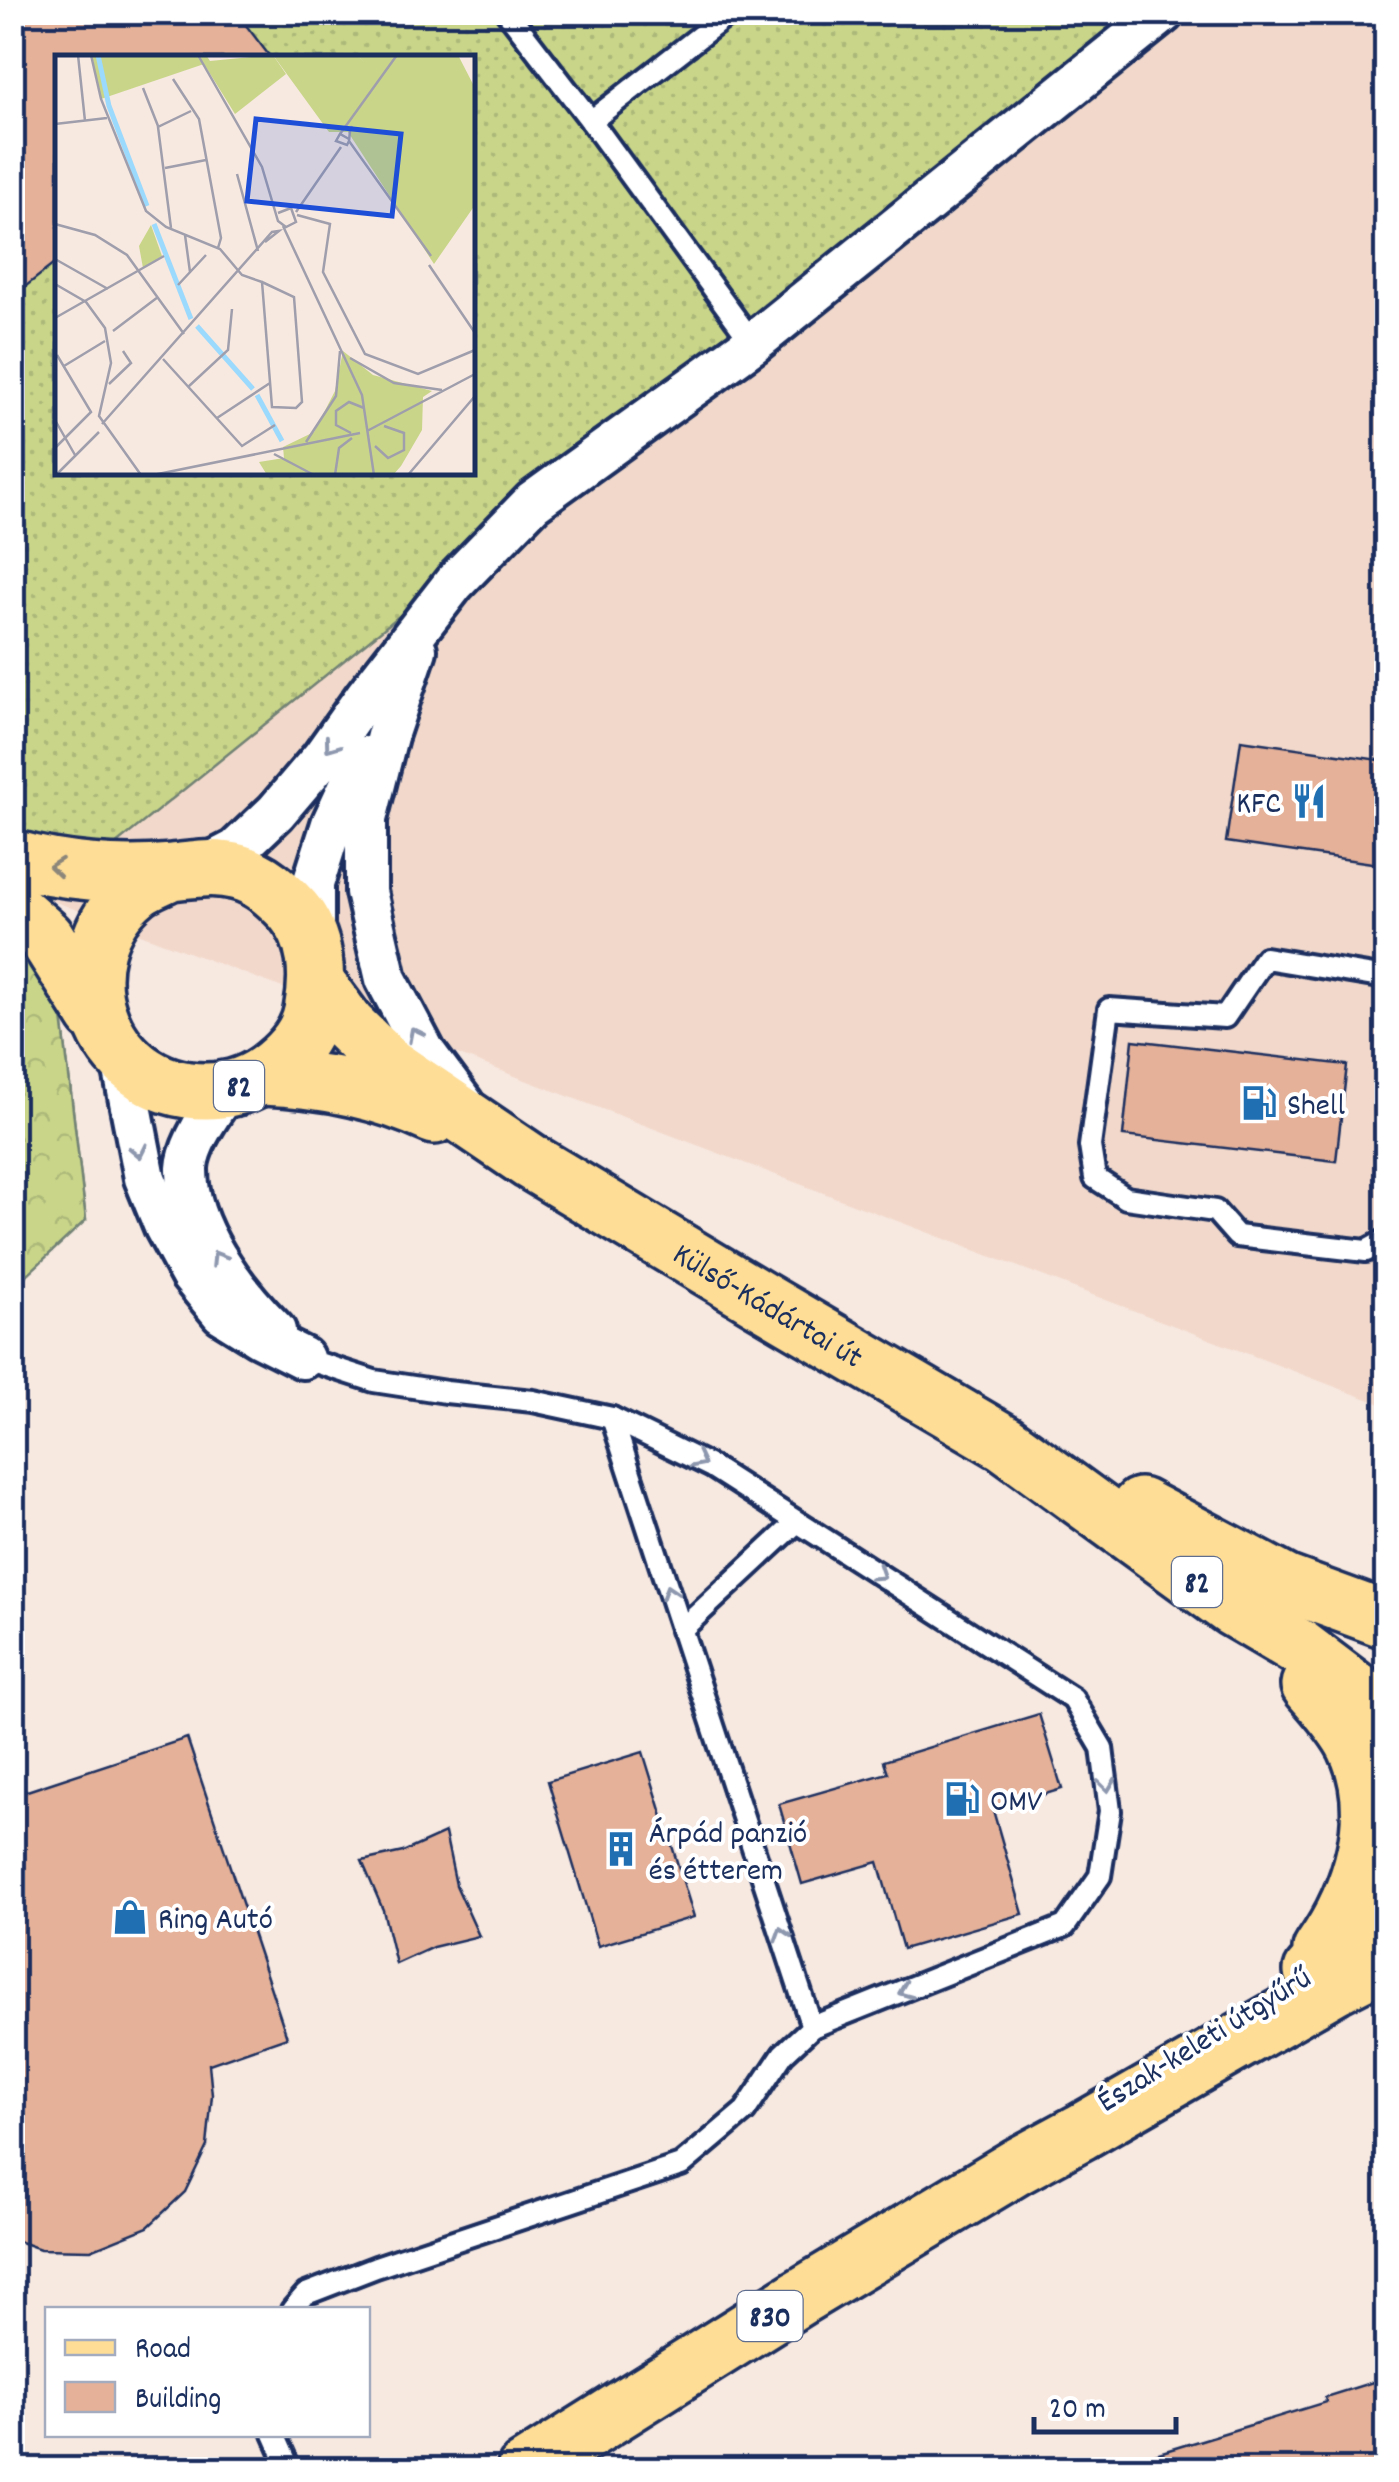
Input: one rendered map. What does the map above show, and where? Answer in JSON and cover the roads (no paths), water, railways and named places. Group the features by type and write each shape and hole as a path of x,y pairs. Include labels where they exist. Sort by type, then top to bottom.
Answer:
{"main road":[{"name":"Külső-Kádártai út","path":"12,858 97,872 241,872 273,889 298,916 315,966 348,1026 388,1065 514,1150 1004,1443"},
{"path":"110,1039 92,985 97,947 112,914 138,888 188,869"},
{"name":"Külső-Kádártai út","path":"12,907 46,938 110,1039 151,1079 187,1091 296,1078 335,1085 413,1106 514,1150"},
{"name":"82","path":"244,1084 291,1052 311,1020 315,966"},
{"name":"82","path":"1004,1443 1051,1459 1285,1583 1386,1620"},
{"name":"82","path":"1004,1443 1232,1608 1314,1658 1357,1691 1386,1723"},
{"path":"1232,1608 1332,1712 1354,1744 1364,1770 1368,1841 1357,1884 1341,1921 1298,1980"},
{"name":"Észak-keleti útgyűrű","path":"1018,2166 1071,2119 1354,1943 1386,1910"},
{"name":"Észak-keleti útgyűrű","path":"525,2470 1018,2166 1386,1960"},
{"name":"830","path":"1018,2166 1089,2148 1176,2111 1386,1998"}],"street":[{"path":"188,869 236,850 276,812 322,758 454,584 533,502 753,343 1164,12"},
{"path":"315,966 313,884 332,824 416,650 454,584"},
{"path":"416,650 386,736 366,819 366,892 386,979 425,1053 464,1104 514,1150"},
{"path":"110,1039 145,1178 165,1228 192,1276 222,1312 258,1336 303,1358"},
{"path":"244,1084 205,1120 187,1165 192,1210 216,1257 256,1312 303,1358"},
{"path":"1285,1583 1320,1574 1364,1588 1386,1590"}],"lane":[{"path":"506,12 753,343"},
{"path":"591,121 731,12"},
{"path":"1386,978 1266,958 1225,1017 1109,1008 1090,1146 1095,1178 1126,1198 1215,1211 1237,1236 1366,1251 1386,1240"},
{"path":"295,2307 306,2294 376,2267 681,2165 746,2112 782,2054 812,2027 1065,1926 1100,1876 1110,1811 1102,1748 1073,1699 712,1468 612,1418 533,1400 374,1381 303,1358"},
{"path":"612,1418 812,2027"},
{"path":"681,1630 797,1522"},
{"path":"275,2437 290,2470"}],"place":[{"name":"KFC","path":"1309,801"},
{"name":"Shell","path":"1259,1103"},
{"name":"OMV","path":"962,1799"},
{"name":"Árpád panzió és étterem","path":"621,1849"},
{"name":"Ring Autó","path":"130,1917"}]}
